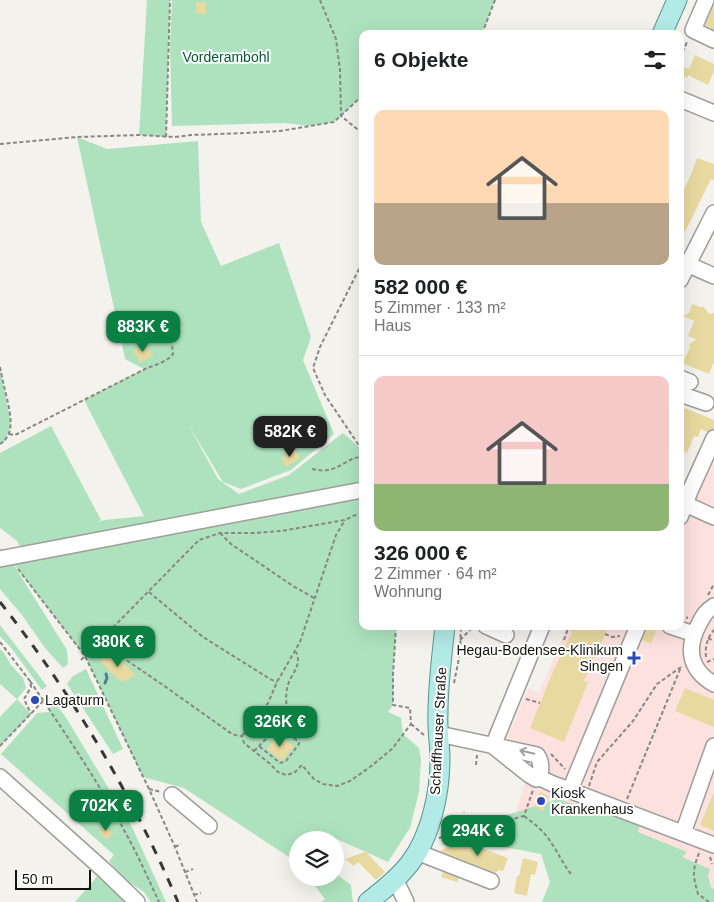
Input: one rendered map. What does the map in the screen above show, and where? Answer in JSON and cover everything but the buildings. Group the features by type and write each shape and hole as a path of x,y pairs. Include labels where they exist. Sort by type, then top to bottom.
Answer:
{"main road":[{"path":"664,30 677,0"},
{"name":"Schaffhauser Straße","path":"368,902 395,879 411,862 426,835 439,781 440,759 433,736 438,714 445,630"}],"street":[{"path":"706,0 693,30 714,40"},
{"path":"684,101 714,113"},
{"path":"714,213 684,263 714,276"},
{"path":"684,395 706,403"},
{"path":"684,506 714,438"},
{"path":"4,558 359,491"},
{"path":"684,510 714,517"},
{"path":"714,606 707,610 694,634 686,662 714,684"},
{"path":"495,630 506,635"},
{"path":"493,746 540,630"},
{"path":"572,784 636,630"},
{"path":"682,630 694,634"},
{"path":"433,736 537,755 540,759 541,769 538,778"},
{"path":"493,746 528,774 538,778 572,784 586,796 709,843"},
{"path":"683,834 714,746"},
{"path":"0,777 137,902"},
{"path":"172,795 209,826"},
{"path":"417,852 491,881"},
{"path":"395,879 406,902"}],"path":[{"path":"166,137 170,0"},
{"path":"320,0 336,39 340,70 341,116 359,131"},
{"path":"484,30 496,0"},
{"path":"684,49 693,30"},
{"path":"0,144 77,137 139,135 175,137 280,131 334,122 359,99"},
{"path":"359,268 320,347 313,368 325,396 359,446"},
{"path":"9,434 14,435 145,369 161,363 173,354 172,344"},
{"path":"0,367 11,417 9,434 5,441 0,444"},
{"path":"312,469 328,470 353,458 359,457"},
{"path":"81,660 199,540 220,533 281,531 345,520 359,514"},
{"path":"85,656 100,651 113,651 232,734 242,736 268,703 296,652 336,535 345,520"},
{"path":"220,533 231,544 293,586 315,598"},
{"path":"4,558 85,656 149,789 197,902"},
{"path":"149,592 203,637 270,679 278,682"},
{"path":"242,736 244,743 278,772 286,775 294,773 302,765 314,779 322,784 337,786 350,781 392,748 411,724 410,708 394,705 393,675 396,630"},
{"path":"452,690 460,653 461,630"},
{"path":"460,640 470,630"},
{"path":"564,640 568,630"},
{"path":"714,630 708,638 706,654 707,662 714,659"},
{"path":"0,642 44,701 79,755 124,830 159,902"},
{"path":"284,734 288,716 285,701 287,686 296,668 298,660 296,652"},
{"path":"586,796 598,762 633,721 657,684 686,662"},
{"path":"623,810 686,662"},
{"path":"30,681 30,687 24,699 31,714"},
{"path":"514,695 540,703"},
{"path":"0,746 44,701"},
{"path":"411,724 433,736"},
{"path":"254,751 259,746 277,728 298,741 299,744 283,763 280,763 259,746"},
{"path":"547,750 572,784"},
{"path":"524,816 538,778"},
{"path":"149,789 156,787"},
{"path":"463,832 464,812"},
{"path":"434,840 524,816"},
{"path":"524,816 539,827 552,843 562,864 571,874"},
{"path":"473,829 481,848 488,825"},
{"path":"709,843 694,865 693,874 698,894 709,902"},
{"path":"175,847 181,844"},
{"path":"185,872 193,869"},
{"path":"194,895 201,893"}],"shaded area":[{"name":"Hegau-Bodensee-Klinikum Singen","path":"714,434 714,888 516,810 528,774 507,738 528,689 539,693 565,630 684,630 684,491 690,493"}],"green space":[{"path":"147,0 170,0 166,137 139,135"},
{"name":"Vorderambohl","path":"172,0 495,0 484,30 359,30 359,99 334,122 309,126 285,123 172,126 170,45"},
{"path":"77,137 107,149 198,141 201,222 221,266 279,243 311,337 303,360 334,434 291,470 241,489 223,482 188,424 218,479 239,494 289,475 343,433 359,447 359,630 396,630 393,705 388,712 401,718 403,734 419,748 421,760 419,792 410,828 388,862 344,842 344,831 289,831 289,857 184,788 143,777 85,656 12,562 67,650 68,664 63,668 45,648 22,615 0,589 0,548 8,558 25,554 16,540 0,528 0,453 51,426 101,520 97,522 144,516 84,400 144,369 125,359"},
{"path":"0,368 11,424 5,441 0,444"},
{"path":"0,625 47,686 42,690 0,636"},
{"path":"0,649 23,678 26,688 17,699 0,684"},
{"path":"86,669 123,749 113,754 67,684 73,676"},
{"path":"17,699 31,714 0,746 0,717"},
{"path":"51,703 56,705 65,716 132,827 166,902 151,902 144,892 124,879 109,861 114,855 1,754 37,713 50,712"},
{"path":"558,799 640,825 638,832 687,852 682,857 710,869 708,876 711,887 714,889 714,902 542,902 550,882 541,854 452,837 447,830 510,814"},
{"path":"100,873 130,902 75,902"},
{"path":"344,880 351,885 353,902 321,902 325,899 315,886 344,886"}],"waterway":[{"path":"105,683 106,674"}],"railway":[{"path":"0,602 52,672 99,746 141,822 178,902"}],"place":[{"name":"Hegau-Bodensee-Klinikum Singen","path":"634,658"},
{"name":"Lagaturm","path":"35,700"},
{"name":"Kiosk Krankenhaus","path":"541,801"}]}
